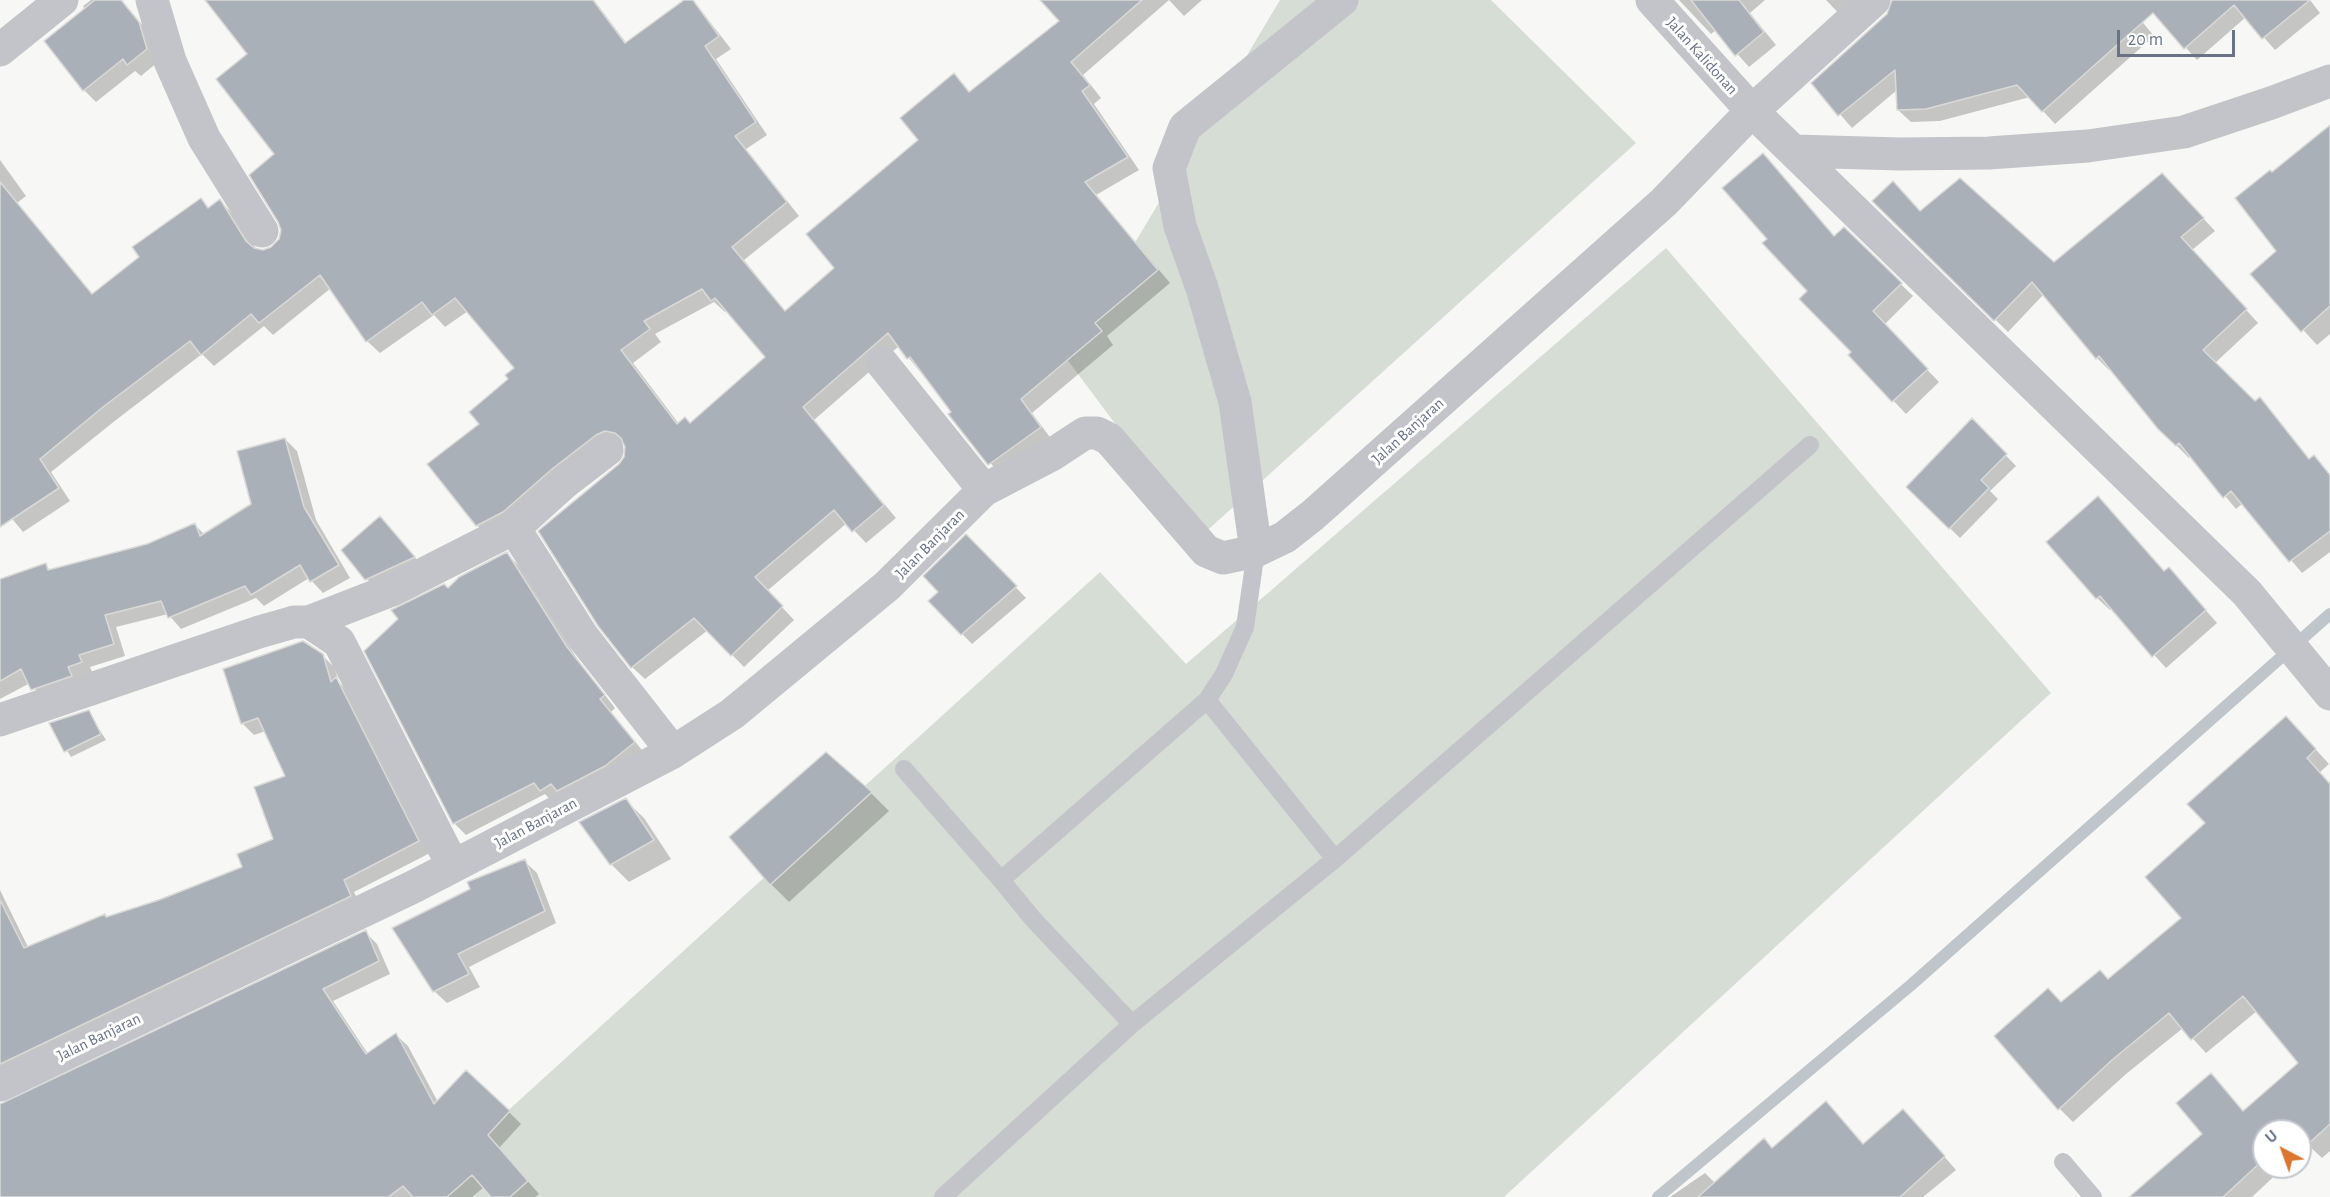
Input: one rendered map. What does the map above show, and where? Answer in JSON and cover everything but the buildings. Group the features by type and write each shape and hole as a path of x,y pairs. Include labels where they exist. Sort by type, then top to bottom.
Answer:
{"street":[{"path":"0,50 62,0"},
{"path":"152,0 170,61 204,138 262,231"},
{"path":"1256,551 1234,402 1202,288 1180,226 1169,168 1185,127 1342,0"},
{"name":"Jalan Kalidonan","path":"1652,0 1752,111 2247,594 2330,694"},
{"name":"Jalan Banjaran","path":"0,1085 453,866 673,752 732,714 887,586 984,490 1053,454 1085,434 1097,433 1109,439 1206,550 1223,558 1256,551 1285,537 1313,515 1664,202 1752,111 1874,0"},
{"path":"1795,151 1826,154 1989,153 2088,146 2184,132 2271,104 2330,81"},
{"path":"882,363 984,490"},
{"path":"0,720 259,632 294,622 309,622 394,589 514,528 564,483 607,450"},
{"path":"514,528 583,637 673,752"},
{"path":"309,622 339,642 453,866"}],"lane":[{"path":"943,1197 1132,1024 1335,859 1810,446"},
{"path":"1001,880 1207,700 1224,674 1245,627 1256,551"},
{"path":"1207,700 1335,859"},
{"path":"904,769 1033,919 1132,1024"},
{"path":"2063,1162 2093,1197"}],"shaded area":[{"path":"1280,0 1491,0 1636,143 1200,537 1066,358"},
{"path":"1666,248 2051,693 1504,1197 413,1197 1100,572 1186,664"}],"waterway":[{"path":"1658,1197 1911,985 2330,614"}]}
